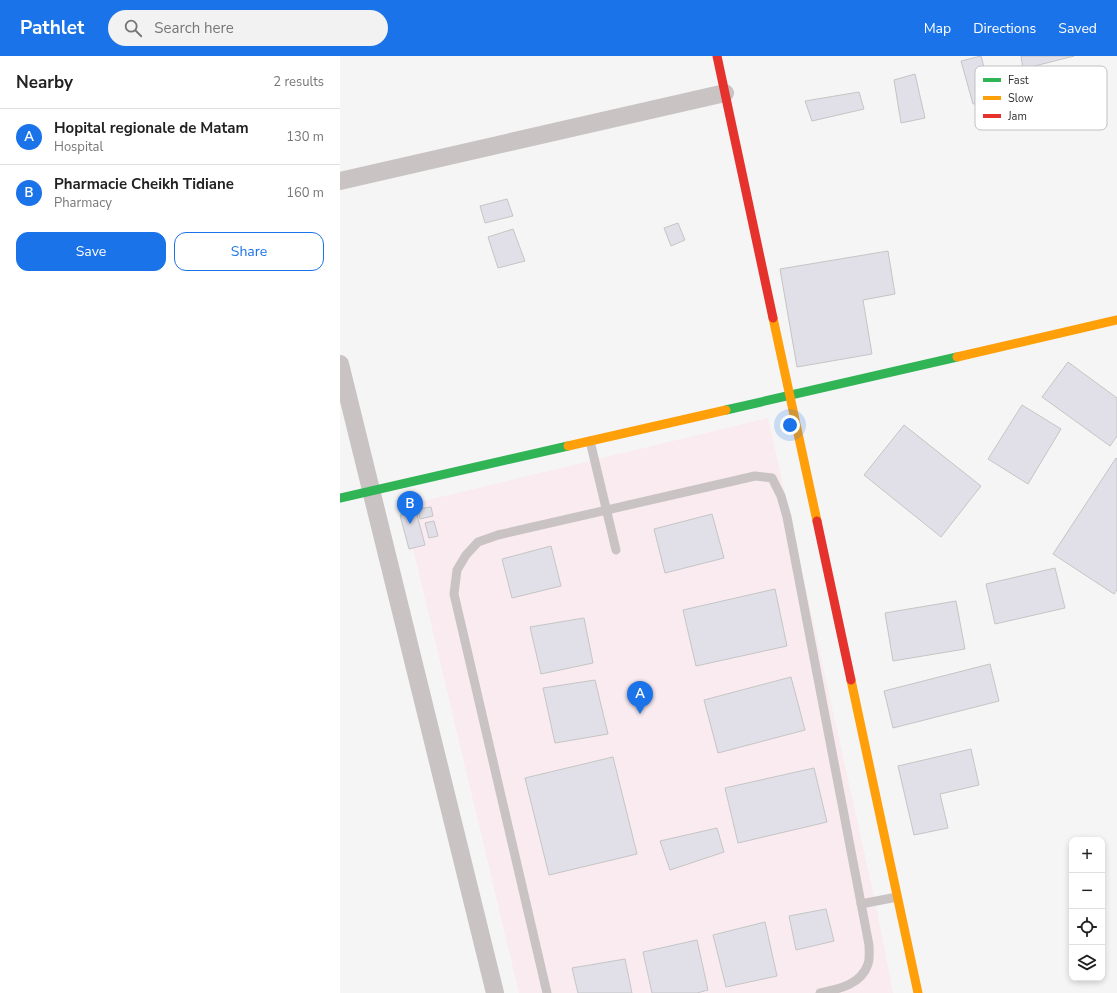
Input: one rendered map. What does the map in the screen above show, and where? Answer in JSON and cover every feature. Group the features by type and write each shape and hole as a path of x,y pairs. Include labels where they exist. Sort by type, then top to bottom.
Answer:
{"street":[{"path":"717,56 918,993"},
{"path":"340,181 725,93"},
{"path":"340,498 1117,320"},
{"path":"340,364 495,993"}],"lane":[{"path":"590,441 616,550"},
{"path":"547,993 454,594 457,570 466,555 478,542 498,535 755,476 772,478 781,496 787,517 869,945 868,964 859,978 845,987 820,993"},
{"path":"861,904 898,897"}],"shaded area":[{"path":"768,418 875,901 893,993 519,993 403,506"}],"building":[{"path":"981,56 984,66 975,66 975,104 973,104 961,61"},
{"path":"1021,56 1074,56 1035,66 1023,66"},
{"path":"915,74 925,118 901,123 894,80"},
{"path":"859,92 864,109 812,121 805,101"},
{"path":"507,199 513,216 485,223 480,206"},
{"path":"678,223 685,240 671,246 664,228"},
{"path":"513,229 525,261 498,268 488,237"},
{"path":"888,251 895,294 863,300 872,354 797,367 780,269"},
{"path":"1068,362 1117,398 1117,436 1110,446 1042,397"},
{"path":"1022,405 1061,429 1028,484 988,459"},
{"path":"904,425 981,486 941,537 864,475"},
{"path":"1116,458 1117,590 1114,594 1053,554"},
{"path":"431,507 433,516 420,519 418,509"},
{"path":"416,511 425,545 409,549 400,515"},
{"path":"712,514 724,558 665,573 654,529"},
{"path":"434,521 438,536 429,538 425,523"},
{"path":"551,546 561,586 512,598 502,559"},
{"path":"1055,568 1065,608 995,624 986,584"},
{"path":"775,589 787,646 696,666 683,610"},
{"path":"956,601 965,649 893,661 885,613"},
{"path":"584,618 593,663 541,674 530,627"},
{"path":"990,664 999,701 893,728 884,691"},
{"path":"791,677 805,730 718,753 704,700"},
{"path":"595,680 608,734 555,743 543,688"},
{"path":"971,749 979,785 940,794 948,828 914,835 898,766"},
{"path":"613,757 637,854 549,875 525,778"},
{"path":"814,768 827,822 738,843 725,788"},
{"path":"717,828 724,852 670,870 660,841"},
{"path":"826,909 834,941 796,950 789,916"},
{"path":"765,922 777,976 726,987 713,935"},
{"path":"697,940 708,990 697,993 652,993 643,952"},
{"path":"625,959 632,993 578,993 572,968"}],"traffic: fast":[{"path":"726,410 957,357"},
{"path":"340,498 568,446"}],"traffic: slow":[{"path":"773,318 817,521"},
{"path":"957,357 1117,320"},
{"path":"568,446 726,410"},
{"path":"851,680 918,993"}],"traffic: jam":[{"path":"717,56 773,318"},
{"path":"817,521 851,680"}],"place":[{"name":"Pharmacie Cheikh Tidiane","path":"410,524"},
{"name":"Hopital regionale de Matam","path":"640,714"}]}
